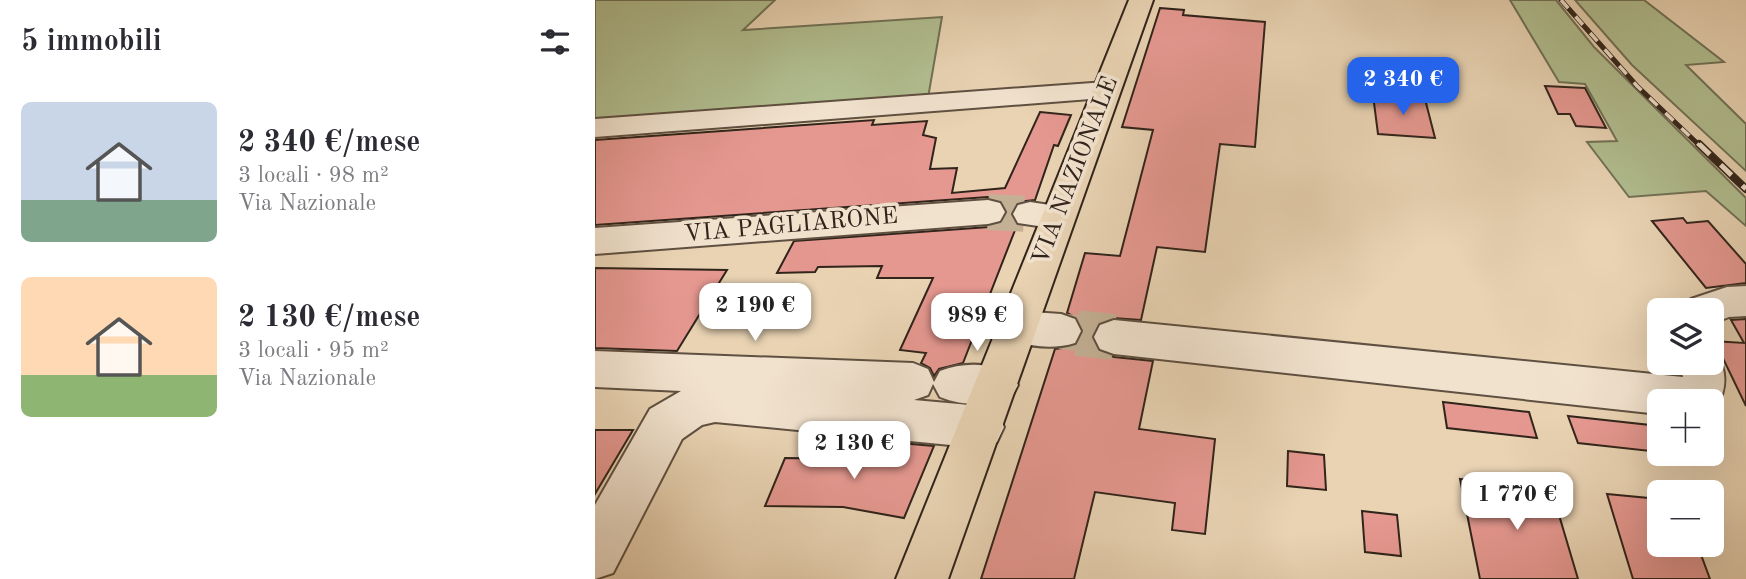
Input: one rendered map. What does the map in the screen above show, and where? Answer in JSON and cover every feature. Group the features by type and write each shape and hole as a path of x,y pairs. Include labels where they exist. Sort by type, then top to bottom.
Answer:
{"main road":[{"name":"VIA NAZIONALE","path":"922,579 961,394 1018,327 1044,216 1106,91 1141,0"}],"street":[{"path":"595,128 1106,91"},
{"name":"VIA PAGLIARONE","path":"595,241 988,212"},
{"path":"1724,303 1746,301"},
{"path":"1018,327 1061,331"},
{"path":"1114,337 1684,397 1702,393 1705,375"},
{"path":"595,369 961,394"},
{"path":"595,555 666,424 691,407 715,402 961,394"}],"green space":[{"path":"595,0 775,0 743,30 942,17 928,98 595,123"},
{"path":"1510,0 1556,0 1594,47 1746,198 1746,226 1706,191 1629,197 1587,142 1617,141 1585,84 1559,82"},
{"path":"1575,0 1644,0 1724,62 1686,65 1746,124 1746,171 1632,65"}],"building":[{"path":"1160,8 1184,10 1183,15 1265,22 1255,147 1220,144 1205,252 1157,247 1141,320 1113,318 1099,323 1092,336 1099,351 1114,357 1153,361 1139,429 1215,439 1205,534 1172,530 1175,503 1095,492 1074,579 981,579 1055,349 1076,346 1083,332 1077,318 1067,313 1085,253 1120,256 1153,130 1122,127"},
{"path":"1545,86 1585,88 1606,128 1576,126 1570,114 1558,114"},
{"path":"1373,95 1425,99 1435,138 1378,134"},
{"path":"1040,112 1071,115 1058,146 1054,145 1035,200 1017,202 1011,213 1017,225 963,363 939,369 934,376 930,368 921,363 926,353 900,350 933,278 877,278 882,266 818,267 815,272 777,273 794,241 989,227 1001,224 1007,213 1001,200 988,197 595,225 595,140 874,120 872,125 927,121 923,135 936,138 930,169 957,168 952,193 1005,188"},
{"path":"1683,218 1687,223 1708,221 1746,264 1746,283 1706,288 1652,221"},
{"path":"595,268 727,270 677,351 595,348"},
{"path":"1746,319 1746,406 1724,360 1724,342 1744,343 1731,320"},
{"path":"1443,402 1529,412 1537,438 1447,428"},
{"path":"1568,416 1647,425 1647,451 1578,443"},
{"path":"595,430 633,430 595,494"},
{"path":"889,442 934,446 904,518 843,507 765,506 785,458 881,459"},
{"path":"1288,451 1324,455 1326,490 1287,486"},
{"path":"1460,479 1551,488 1578,579 1480,579"},
{"path":"1607,494 1647,498 1647,557 1702,557 1710,579 1633,579"},
{"path":"1362,511 1397,515 1401,556 1365,552"}],"tunnel":[{"path":"988,212 1030,214"},
{"path":"1061,331 1092,335"},
{"path":"1077,333 1114,337"}],"railway":[{"path":"1561,0 1637,86 1700,146"},
{"path":"1699,144 1746,189"}]}
